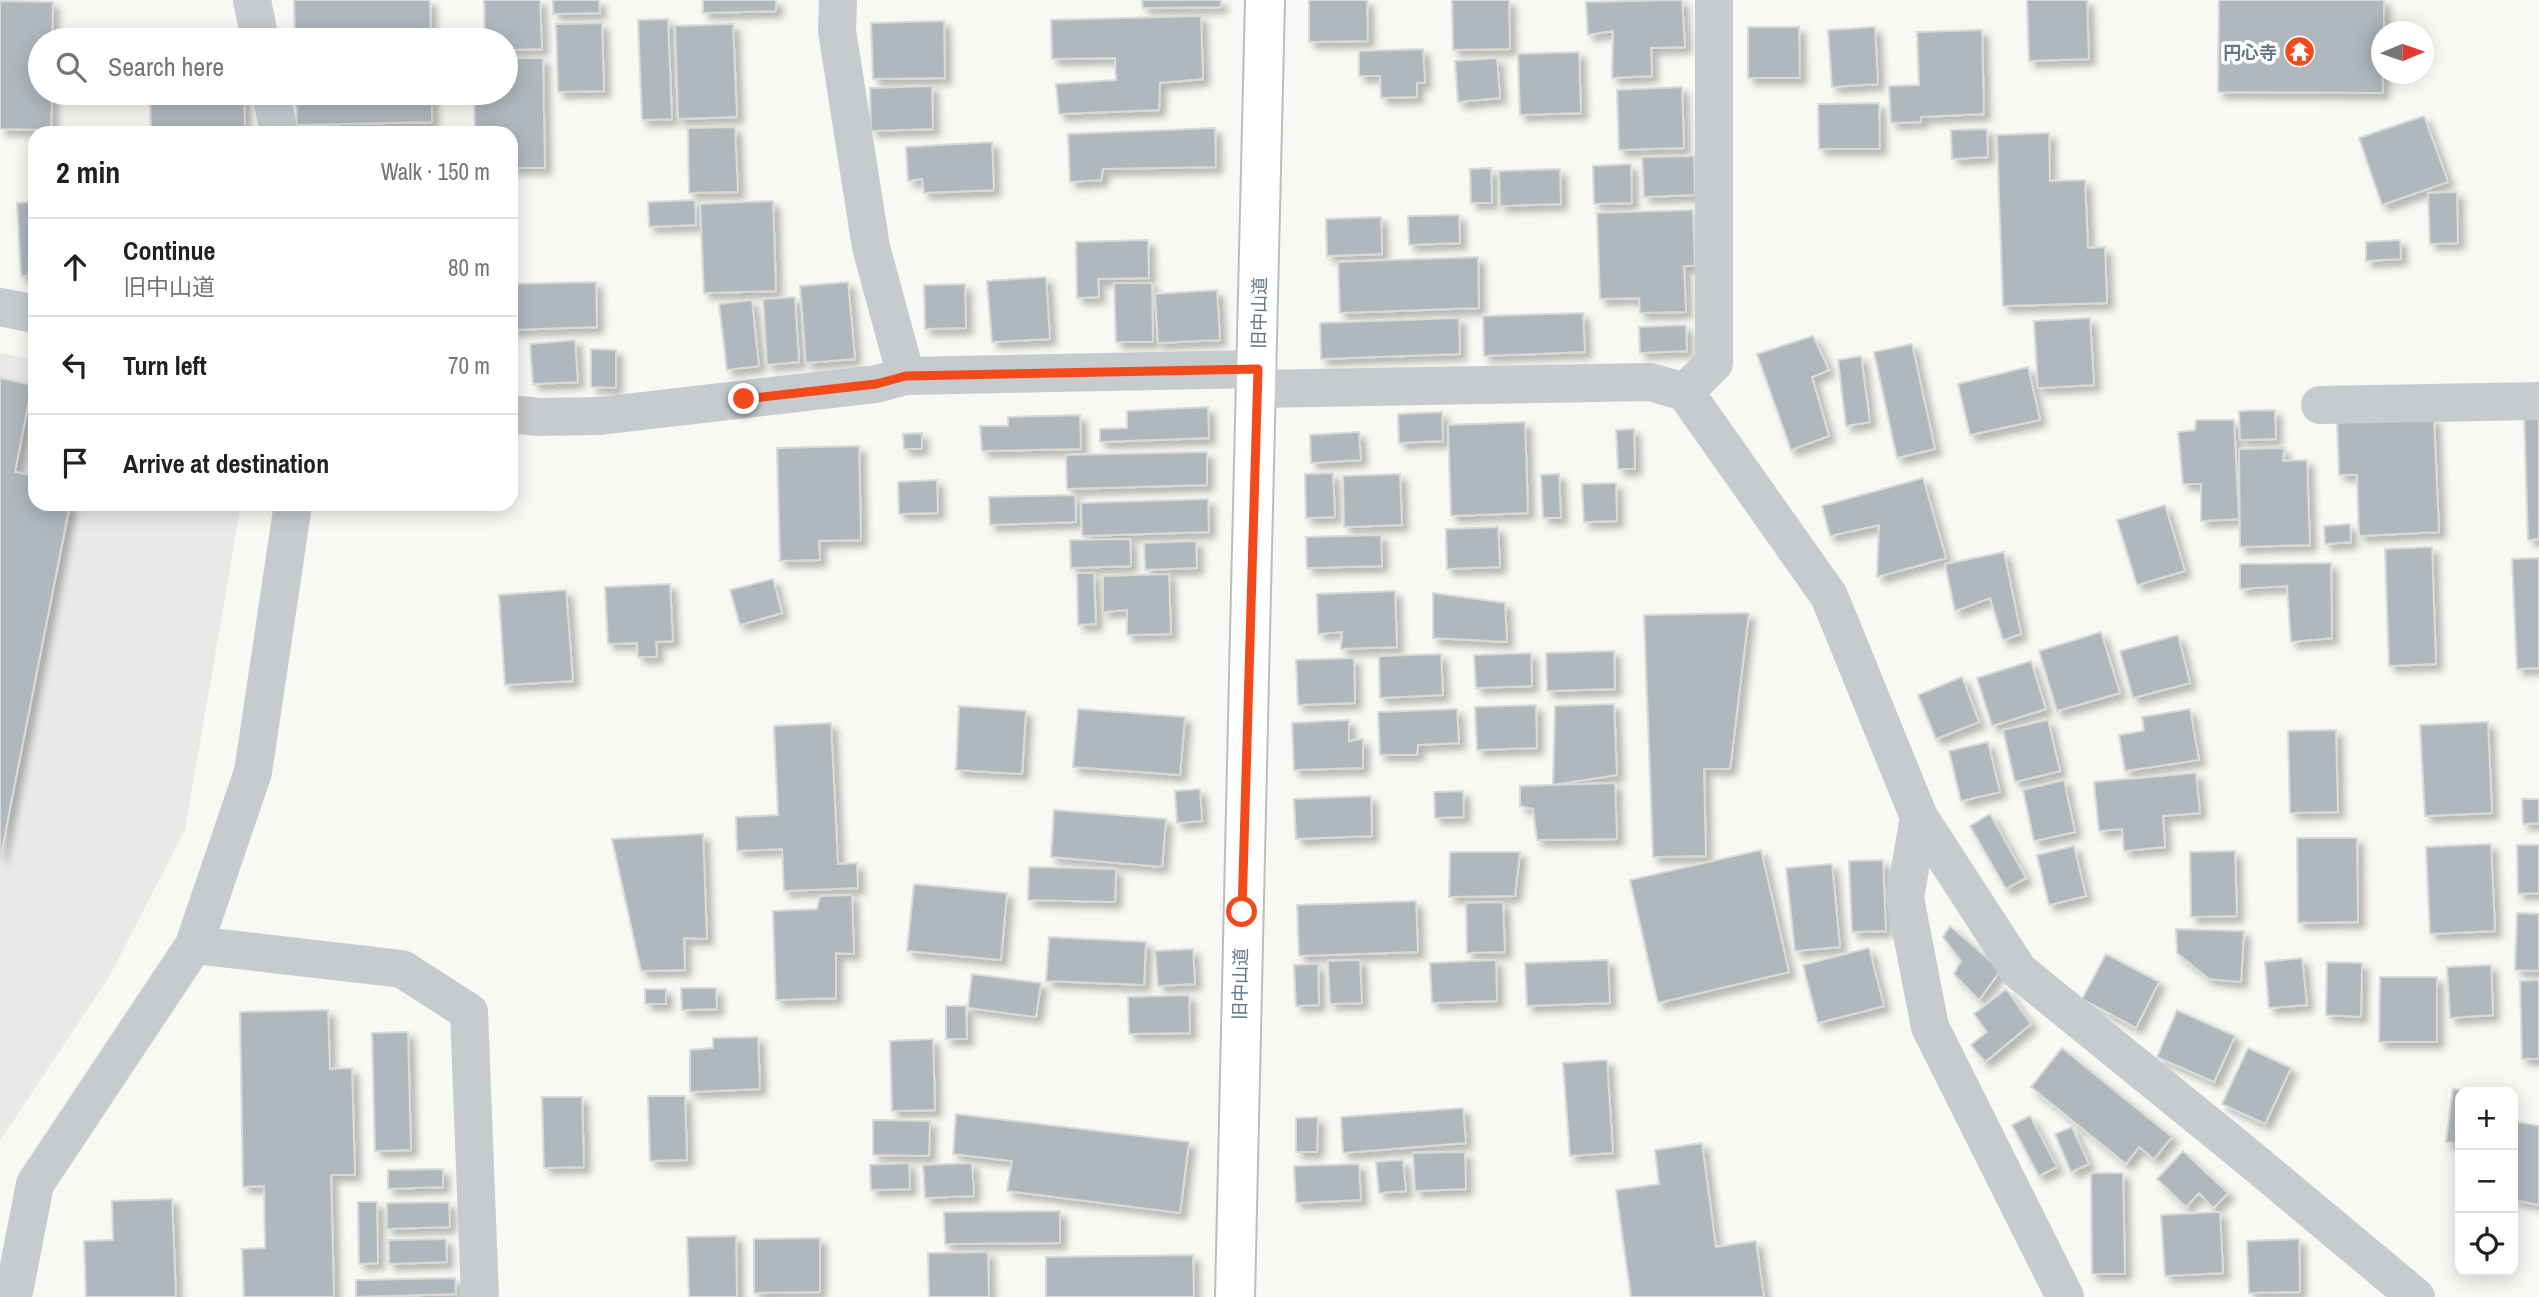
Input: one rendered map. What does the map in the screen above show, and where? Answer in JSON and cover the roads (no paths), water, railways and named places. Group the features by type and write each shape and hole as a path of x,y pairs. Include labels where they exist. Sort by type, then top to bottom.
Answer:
{"main road":[{"name":"旧中山道","path":"1235,1297 1241,926 1258,379 1265,0"}],"street":[{"path":"252,0 258,28"},
{"path":"838,0 837,31 871,247 906,376"},
{"path":"1685,393 1714,363 1714,0"},
{"path":"273,105 278,126"},
{"path":"0,307 28,313"},
{"path":"518,415 600,416 876,384 906,376 1650,382 1685,393 1829,596 1919,817 2019,971 2249,1157 2416,1297"},
{"path":"2320,405 2539,401"},
{"path":"13,1297 12,1247 34,1184 194,945 253,772 292,511"},
{"path":"1919,817 1905,898 1930,1027 2066,1297"},
{"path":"194,945 402,969 469,1012 480,1297"}],"place":[{"name":"円心寺","path":"2300,52"}]}
